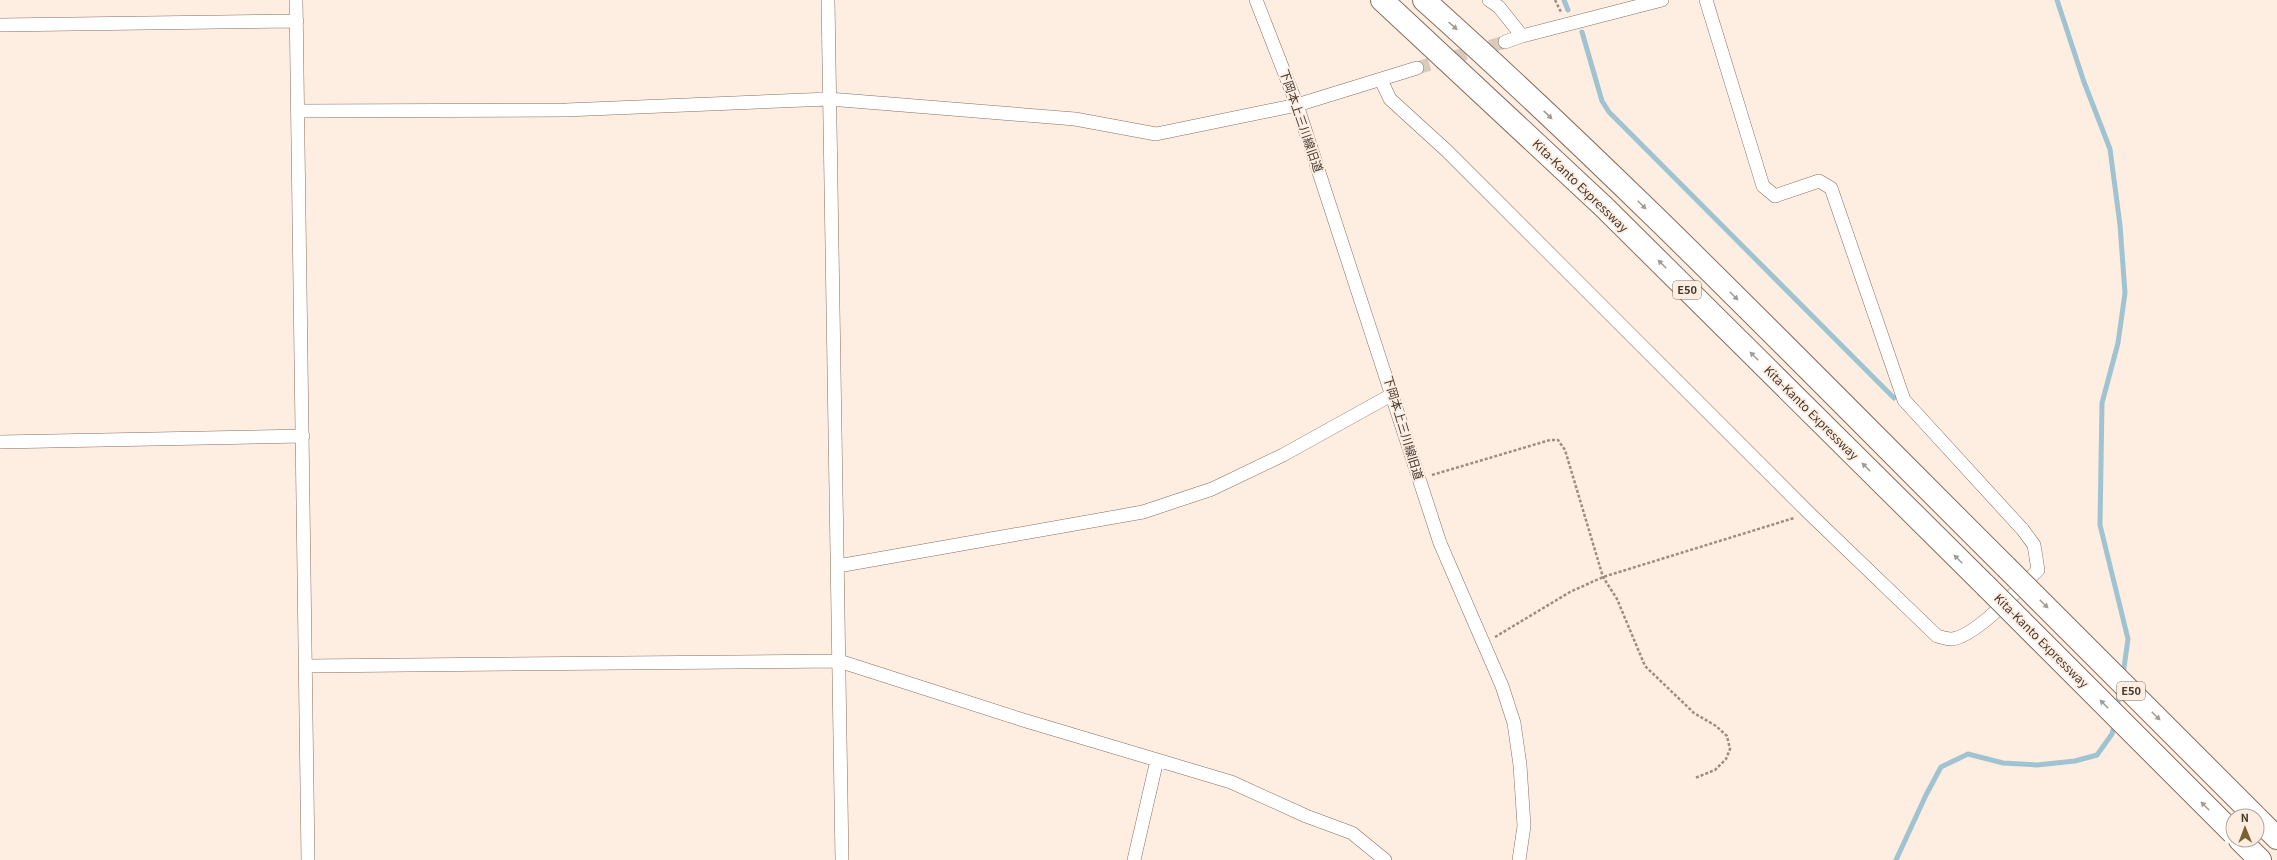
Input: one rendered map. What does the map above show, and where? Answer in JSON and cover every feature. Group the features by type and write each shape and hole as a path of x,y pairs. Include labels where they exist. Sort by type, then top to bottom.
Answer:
{"highway":[{"name":"Kita-Kanto Expressway","path":"1382,0 1604,207 2225,825"},
{"name":"E50","path":"1424,0 1629,191 2247,808"},
{"name":"E50","path":"2265,826 2277,838"},
{"path":"2248,848 2260,860"}],"street":[{"path":"296,0 307,666 308,860"},
{"path":"828,0 842,860"},
{"name":"下岡本上三川線旧道","path":"1256,0 1297,105 1393,394 1440,543 1502,686 1515,730 1520,765 1524,826 1519,860"},
{"path":"1489,0 1500,7 1522,36"},
{"path":"1504,42 1662,0"},
{"path":"1381,80 1390,99 1453,156 1809,513 1937,636 1952,639 1961,636 1986,620 2038,570 2034,545 2023,530 1904,400 1831,188 1819,181 1775,196 1763,186 1706,0"},
{"path":"0,25 296,20"},
{"path":"298,111 566,110 829,99 1075,119 1156,134 1297,105 1417,68"},
{"path":"838,566 1143,512 1212,489 1283,454 1393,394"},
{"path":"0,442 303,436"},
{"path":"307,666 839,661 1023,720 1231,782 1306,816 1352,833 1385,860"},
{"path":"1134,860 1158,760"}],"path":[{"path":"1419,480 1550,440 1558,440 1565,450 1603,577 1617,599 1645,666 1694,712 1716,726 1727,736 1730,749 1726,759 1715,770 1695,778"},
{"path":"1483,643 1570,592 1603,577 1809,513"}],"waterway":[{"path":"1564,0 1568,10"},
{"path":"2057,0 2084,82 2110,149 2120,225 2125,293 2118,343 2102,403 2100,525 2128,639 2123,675"},
{"path":"1582,32 1602,101 1609,112 1894,398"},
{"path":"2117,708 2120,690"},
{"path":"1896,860 1926,795 1941,767 1968,754 2003,763 2037,765 2075,761 2097,755 2112,734 2115,722"}],"tunnel":[{"path":"1417,68 1505,42"}]}
